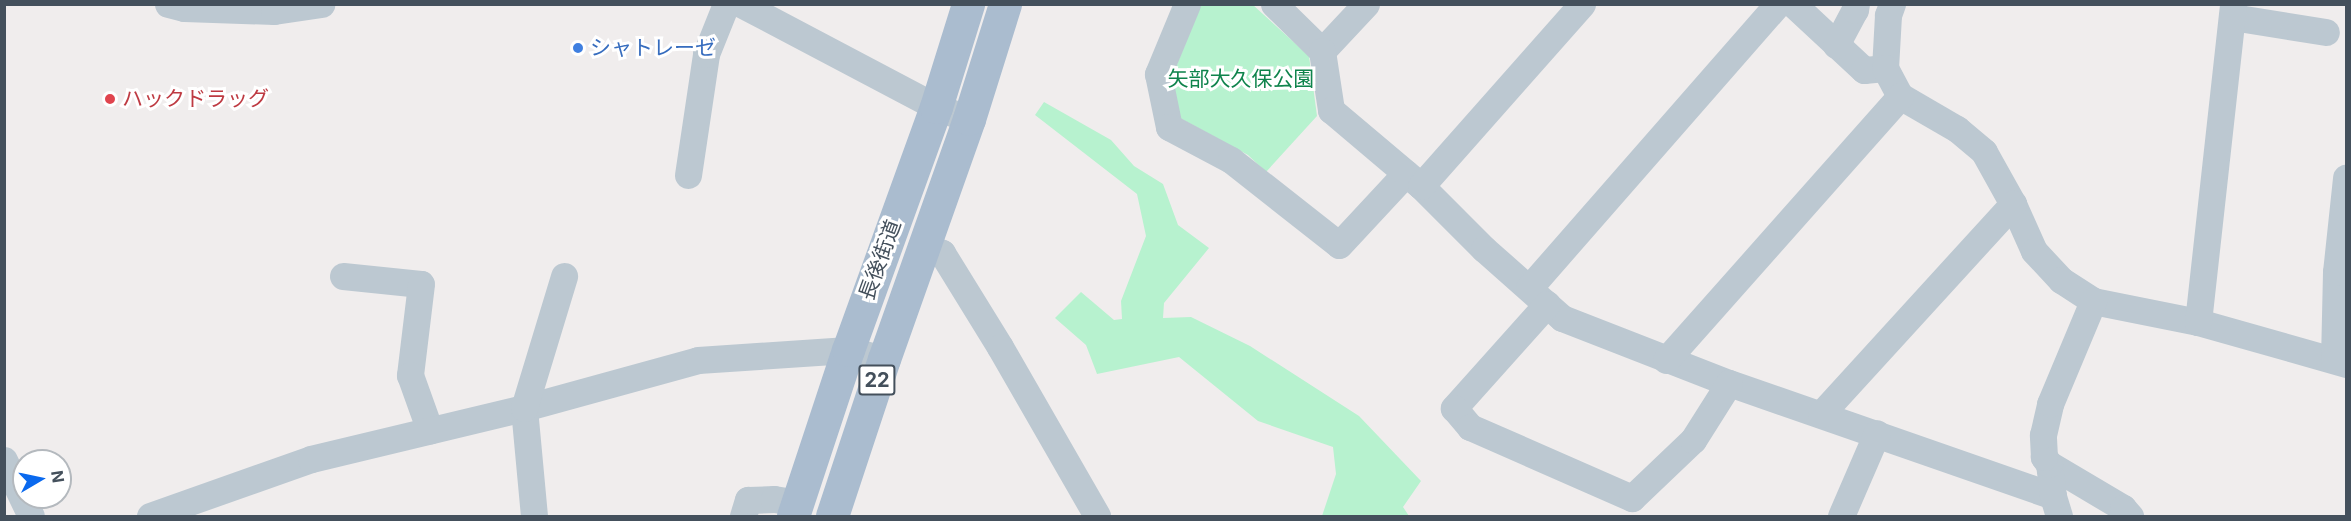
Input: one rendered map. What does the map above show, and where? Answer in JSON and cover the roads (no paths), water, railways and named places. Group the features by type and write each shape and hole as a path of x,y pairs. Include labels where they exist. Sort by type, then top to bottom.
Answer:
{"main road":[{"name":"長後街道","path":"796,509 848,350 936,107 968,4"},
{"name":"長後街道","path":"833,516 884,359 969,118 1005,4"}],"street":[{"path":"168,4 184,8 274,11 321,4"},
{"path":"688,175 706,54 726,4"},
{"path":"741,4 936,107 969,118"},
{"path":"1187,4 1158,74 1169,127 1231,160 1339,245 1414,180 1582,4"},
{"path":"1274,4 1322,51 1331,110 1414,180 1484,249 1562,318 1728,383 1877,433 2056,506"},
{"path":"1322,51 1366,4"},
{"path":"1728,383 1693,440 1624,507 1470,427 1454,408 1538,296 1778,4"},
{"path":"1793,4 1864,70 1885,68"},
{"path":"1836,45 1856,4"},
{"path":"1892,4 1888,15 1885,68 1900,96 1957,129 1984,152 2013,204 2034,251 2061,280 2093,301 2198,322 2340,362 2336,272 2346,178"},
{"path":"2198,322 2233,11 2326,32"},
{"path":"1666,360 1900,96"},
{"path":"1821,414 2013,204"},
{"path":"924,245 942,253 1000,347 1096,516"},
{"path":"344,276 421,284 410,375 430,431"},
{"path":"534,516 524,408 564,276"},
{"path":"2093,301 2050,404 2043,435 2044,457 2049,464 2123,508 2130,516"},
{"path":"150,516 311,459 524,408 698,360 848,350 884,359"},
{"path":"1841,516 1877,433"},
{"path":"4,460 31,516"},
{"path":"2049,464 2056,506"},
{"path":"743,516 748,500 774,499 796,509"}],"place":[{"name":"シャトレーゼ","path":"578,48"},
{"name":"ハックドラッグ","path":"110,99"}],"park label":[{"name":"矢部大久保公園","path":"1241,79"}]}
